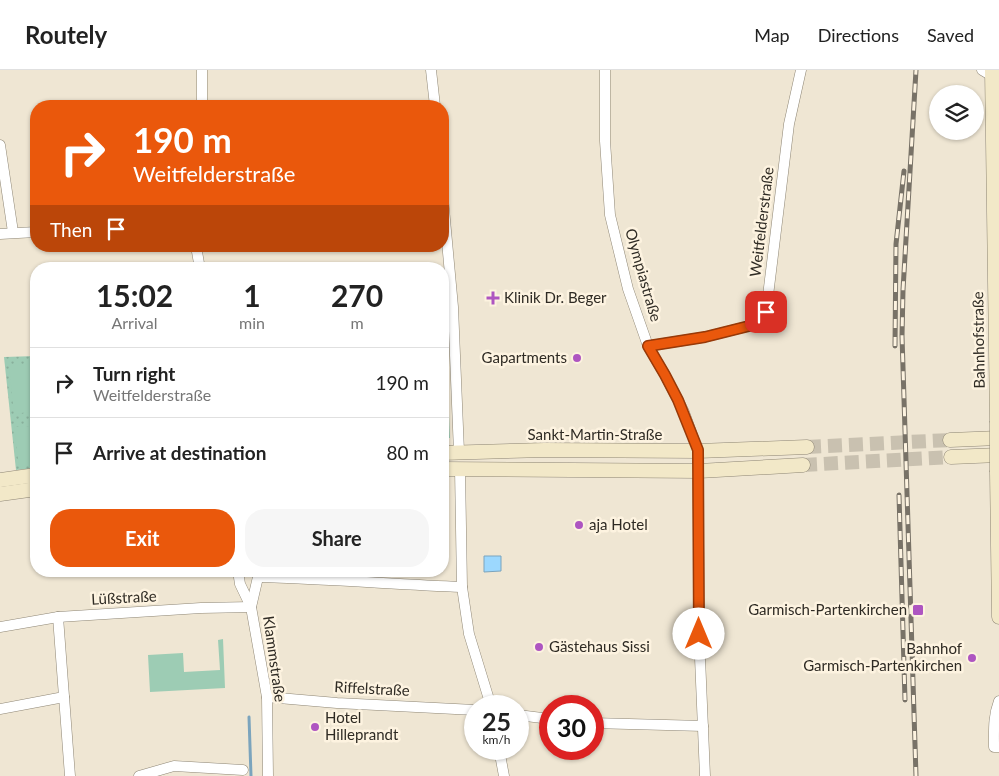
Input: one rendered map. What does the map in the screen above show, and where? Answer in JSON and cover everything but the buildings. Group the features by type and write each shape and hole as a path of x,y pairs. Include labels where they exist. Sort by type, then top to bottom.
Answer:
{"main road":[{"name":"Bahnhofstraße","path":"991,73 999,617"},
{"path":"950,440 999,438"},
{"name":"Sankt-Martin-Straße","path":"449,453 546,450 698,451 807,447"},
{"path":"952,457 999,455"},
{"path":"449,469 699,471 803,465"},
{"path":"0,480 30,476"},
{"path":"0,494 30,490"}],"street":[{"path":"202,70 202,100"},
{"path":"431,70 434,100"},
{"name":"Olympiastraße","path":"605,70 605,141 610,215 628,289 648,346 680,405 698,451 699,634 705,776"},
{"name":"Weitfelderstraße","path":"648,346 705,337 757,324 766,312 789,124 801,70"},
{"path":"0,145 13,232"},
{"path":"0,234 30,232"},
{"path":"449,263 453,307 459,452"},
{"path":"460,469 462,587 469,634 488,695"},
{"name":"Klammstraße","path":"239,577 240,584 252,607 267,696 268,776"},
{"name":"Klammstraße","path":"252,607 257,577"},
{"name":"Klammstraße","path":"300,577 374,584 462,587"},
{"name":"Lüßstraße","path":"0,627 58,617 201,608 252,607"},
{"path":"58,617 70,776"},
{"name":"Riffelstraße","path":"267,696 337,703 464,709"},
{"path":"0,709 64,697"},
{"path":"998,704 994,717 994,747 999,747"},
{"path":"604,723 704,726"},
{"path":"501,760 504,776"},
{"path":"139,776 174,766 243,770"}],"green space":[{"path":"30,356 30,469 16,470 4,357"},
{"path":"30,364 30,412 14,414 9,366"},
{"path":"30,426 30,465 19,467 14,427"},
{"path":"223,639 225,688 150,692 148,655 183,653 184,672 220,670 218,640"}],"water":[{"path":"484,556 501,556 501,571 484,572"}],"waterway":[{"path":"249,717 251,776"}],"tunnel":[{"path":"807,447 950,440"},
{"path":"803,465 951,457"}],"railway":[{"path":"916,70 902,336 916,776"},
{"path":"895,346 896,244 904,171"},
{"path":"899,495 905,700"}],"place":[{"name":"Klinik Dr. Beger","path":"493,298"},
{"name":"Gapartments","path":"577,358"},
{"name":"aja Hotel","path":"579,525"},
{"name":"Garmisch-Partenkirchen","path":"918,610"},
{"name":"Gästehaus Sissi","path":"539,647"},
{"name":"Bahnhof Garmisch-Partenkirchen","path":"972,658"},
{"name":"Hotel Hilleprandt","path":"315,727"}],"route":[{"path":"699,634 698,450 684,412 648,346 705,337 757,324 766,312"}]}
